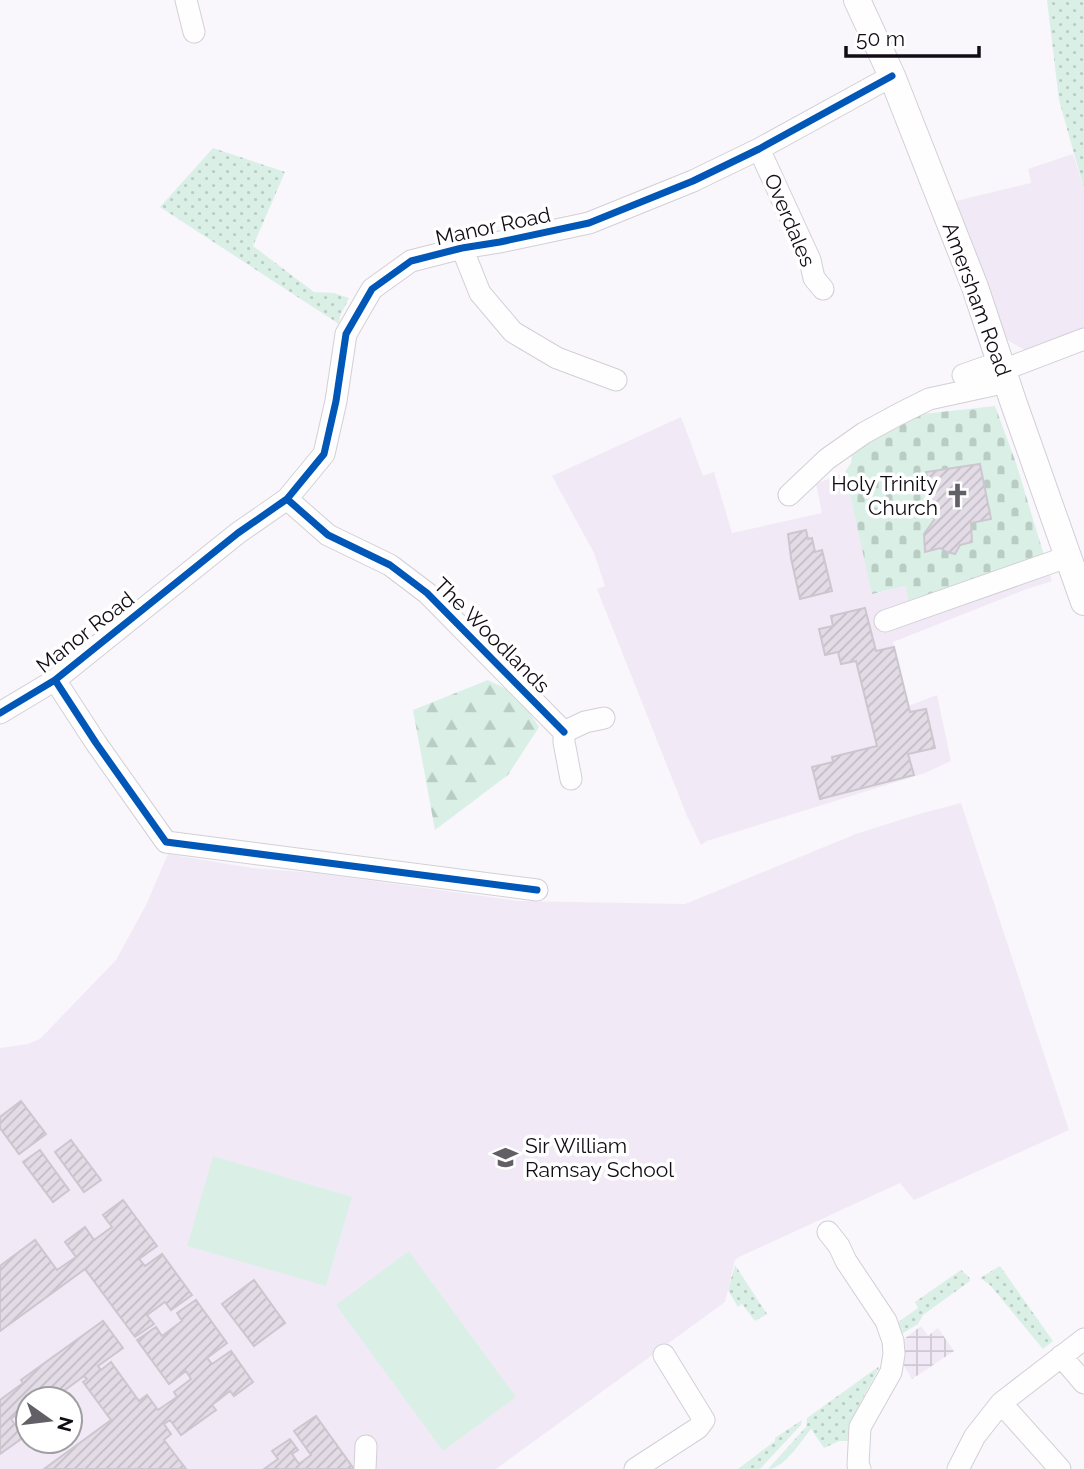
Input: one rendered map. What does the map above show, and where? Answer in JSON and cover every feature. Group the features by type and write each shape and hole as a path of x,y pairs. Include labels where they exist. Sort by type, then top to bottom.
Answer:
{"main road":[{"name":"Amersham Road","path":"857,0 892,76 975,287 1084,603"}],"street":[{"path":"186,0 194,32"},
{"name":"Manor Road","path":"0,713 55,680 228,541 287,499 324,454 336,401 346,334 372,289 411,261 589,223 693,181 759,149 892,76"},
{"name":"Overdales","path":"759,149 810,260 814,278 823,289"},
{"path":"462,248 480,293 513,331 558,358 615,380"},
{"path":"789,495 827,459 864,433 929,399 1084,340"},
{"path":"962,375 1004,371"},
{"name":"The Woodlands","path":"287,499 328,535 390,565 428,593 564,732"},
{"path":"885,621 1067,557"},
{"path":"55,680 166,842 537,890"},
{"path":"571,779 564,732 585,722 604,718"},
{"path":"828,1233 886,1321 893,1341 891,1372 860,1427 860,1469"},
{"path":"958,1469 975,1436 1001,1403 1084,1339"},
{"path":"635,1469 698,1428 704,1420 664,1355"},
{"path":"1060,1356 1084,1383"},
{"path":"1001,1403 1060,1469"},
{"path":"365,1469 366,1446"}],"shaded area":[{"path":"1073,154 1084,189 1084,330 1031,354 1001,336 956,201 1031,183 1028,169"},
{"path":"681,417 703,476 714,472 732,533 822,513 816,484 845,472 873,594 906,586 1047,565 1052,581 893,642 908,706 937,695 951,761 925,773 701,845 597,589 605,586 594,553 552,476"},
{"name":"Sir William Ramsay School","path":"961,803 1069,1130 914,1200 900,1183 739,1257 735,1260 725,1302 496,1469 0,1469 0,1048 28,1044 40,1039 116,960 146,905 168,854 252,868 316,873 519,901 685,904 856,834"},
{"path":"921,1326 928,1336 938,1328 954,1351 912,1379 904,1366 904,1339"}],"green space":[{"path":"1047,0 1084,0 1084,189 1059,100"},
{"path":"213,148 285,172 253,246 314,292 334,293 349,298 339,324 160,207"},
{"path":"995,406 1016,463 1047,565 911,622 906,586 872,594 845,472 851,463 856,424"},
{"path":"488,680 510,691 524,704 539,727 508,775 435,830 413,710"},
{"path":"213,1156 352,1197 326,1286 187,1246"},
{"path":"409,1251 516,1397 443,1451 336,1305"},
{"path":"735,1265 767,1314 755,1321 742,1304 738,1307 728,1290"},
{"path":"1000,1266 1053,1341 1043,1349 990,1285 980,1278"},
{"path":"961,1270 970,1281 923,1315 918,1324 900,1335 894,1325 918,1308 915,1302"},
{"path":"878,1367 860,1403 849,1441 839,1441 824,1448 811,1429 786,1460 768,1469 806,1427 807,1418"},
{"path":"802,1420 801,1425 760,1469 738,1469 775,1441 775,1438"}],"building":[{"name":"Holy Trinity Church","path":"980,464 991,519 971,523 972,542 960,545 955,554 940,548 925,552 924,534 934,520 926,472"},
{"path":"806,530 808,539 812,538 815,552 822,550 832,591 800,599 788,534"},
{"path":"865,608 876,651 894,647 910,712 926,709 935,748 908,754 914,775 820,799 812,767 833,762 832,757 877,746 856,661 841,664 838,652 825,655 819,629 833,626 831,616"},
{"path":"21,1101 46,1134 19,1154 0,1128 0,1117"},
{"path":"71,1140 101,1180 84,1192 55,1152"},
{"path":"40,1150 69,1190 53,1202 23,1162"},
{"path":"123,1200 157,1246 139,1259 145,1266 162,1254 192,1295 171,1310 165,1302 147,1315 154,1324 135,1337 85,1269 0,1331 0,1266 35,1240 57,1270 76,1257 65,1242 85,1227 94,1240 112,1227 103,1215"},
{"path":"254,1280 285,1323 254,1346 222,1304"},
{"path":"196,1300 227,1343 207,1358 212,1364 231,1351 253,1382 234,1396 230,1391 212,1405 216,1410 181,1435 170,1420 164,1424 171,1434 164,1440 186,1469 44,1469 63,1455 84,1455 84,1440 111,1420 83,1382 87,1379 84,1376 72,1385 20,1385 23,1383 21,1380 103,1321 123,1348 98,1366 101,1370 111,1362 139,1401 147,1395 158,1410 177,1397 174,1392 191,1379 186,1371 169,1384 137,1340 156,1327 162,1336 182,1321 177,1313"},
{"path":"14,1390 14,1417 11,1419 14,1423 14,1444 0,1454 0,1400"},
{"path":"316,1416 354,1469 264,1469 278,1459 272,1451 290,1439 298,1450 292,1454 299,1464 311,1455 294,1431"}],"cycle path":[{"path":"0,713 55,680 238,533 287,499 324,454 336,401 346,334 372,289 411,261 589,223 693,181 759,149 892,76"},
{"path":"287,499 328,535 390,565 427,593 564,732"},
{"path":"55,680 166,842 537,890"}],"place":[{"name":"Holy Trinity Church","path":"958,495"},
{"name":"Sir William Ramsay School","path":"505,1157"}]}
